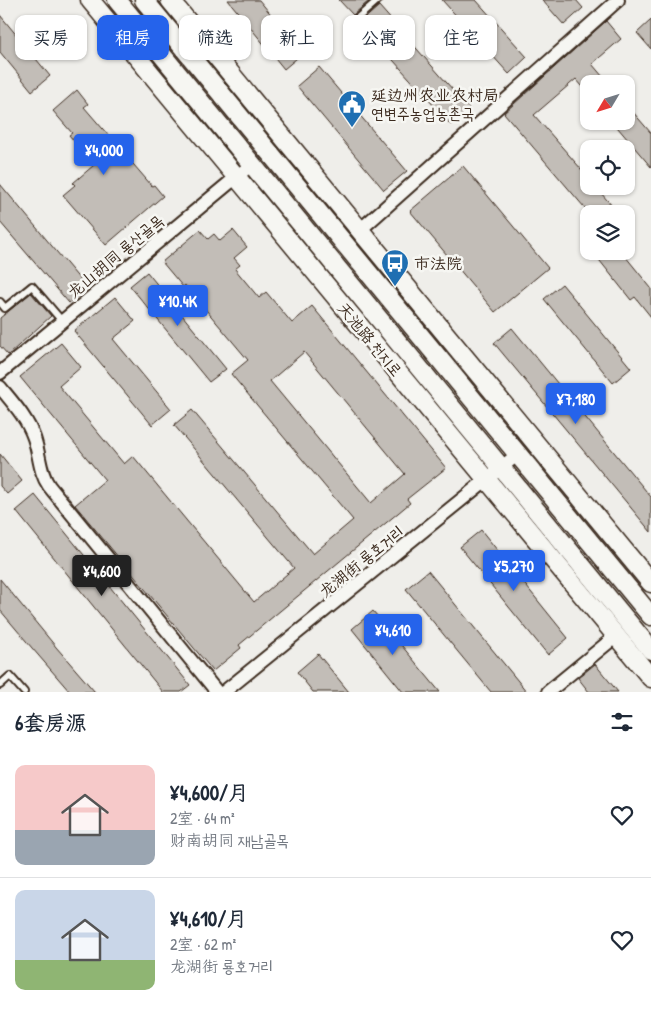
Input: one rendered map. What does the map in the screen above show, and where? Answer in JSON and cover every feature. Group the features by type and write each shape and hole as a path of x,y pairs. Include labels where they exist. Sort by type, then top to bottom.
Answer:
{"main road":[{"name":"天池路 천지로","path":"90,0 651,678"},
{"name":"天池路 천지로","path":"117,0 651,650"},
{"path":"144,0 651,616"},
{"path":"170,0 651,583"}],"street":[{"path":"360,230 618,0"},
{"name":"龙山胡同 룡산골목","path":"0,373 252,164"},
{"path":"0,387 25,418 31,430 41,470 49,486 217,692"},
{"name":"龙湖街 룡호거리","path":"224,692 518,454"},
{"path":"548,692 616,636"}],"lane":[{"path":"361,15 378,0"},
{"path":"0,302 5,308 32,286 62,321"},
{"path":"0,685 10,676 24,692"}],"building":[{"path":"228,0 259,0 271,15 261,15 261,41 251,28 251,15 240,15"},
{"path":"339,0 370,0 353,15"},
{"path":"442,0 476,0 489,15 456,15"},
{"path":"542,0 576,0 583,8 564,25"},
{"path":"379,6 387,15 369,15"},
{"path":"0,15 15,33 15,60 37,60 50,76 32,91 0,52"},
{"path":"651,20 651,49 637,33"},
{"path":"606,21 621,39 592,64 601,75 580,75 580,84 576,79 534,115 580,168 580,195 603,195 611,205 582,205 504,113"},
{"path":"497,23 527,57 509,74 496,60"},
{"path":"415,47 469,108 451,125 393,60 415,60"},
{"path":"277,60 295,60 284,69"},
{"name":"延边州农业农村局 연변주농업농촌국","path":"319,67 407,171 384,190 297,86"},
{"path":"77,90 88,104 84,107 152,186 154,185 163,196 106,245 63,195 75,185 73,183 94,165 69,135 72,133 53,111"},
{"path":"635,114 651,133 651,167 635,148 635,140 628,140 620,130 635,130"},
{"path":"463,166 548,268 495,312 410,211"},
{"path":"0,184 87,288 69,303 0,222"},
{"path":"200,230 208,239 214,234 220,241 233,230 247,247 234,258 240,265 235,269 259,298 266,292 292,323 312,306 446,468 407,499 410,503 239,645 241,648 213,671 75,505 105,480 20,377 61,343 81,367 59,386 124,464 133,456 254,602 294,568 174,425 192,410 313,554 353,520 231,374 248,360 185,285 183,287 162,262","holes":["304,352 405,474 371,503 270,381"]},
{"path":"599,260 628,260 651,288 651,317 635,297 631,300"},
{"path":"147,272 226,369 209,382 130,286"},
{"path":"562,284 631,368 613,383 544,299"},
{"path":"31,293 51,316 8,355 0,346 0,318"},
{"path":"115,297 135,321 113,339 171,409 152,425 74,331"},
{"path":"512,328 651,497 651,532 494,343"},
{"path":"0,454 22,481 7,494 0,486"},
{"path":"35,495 190,685 181,692 163,692 16,511"},
{"path":"481,530 568,638 548,655 460,547"},
{"path":"428,571 527,692 491,692 406,589"},
{"path":"0,579 95,692 70,692 0,610"},
{"path":"373,611 440,692 403,692 352,629"},
{"path":"318,654 349,692 313,692 297,672"},
{"path":"595,664 618,692 589,692 578,678"}],"place":[{"name":"延边州农业农村局 연변주농업농촌국","path":"352,128"},
{"name":"市法院","path":"395,287"}]}
